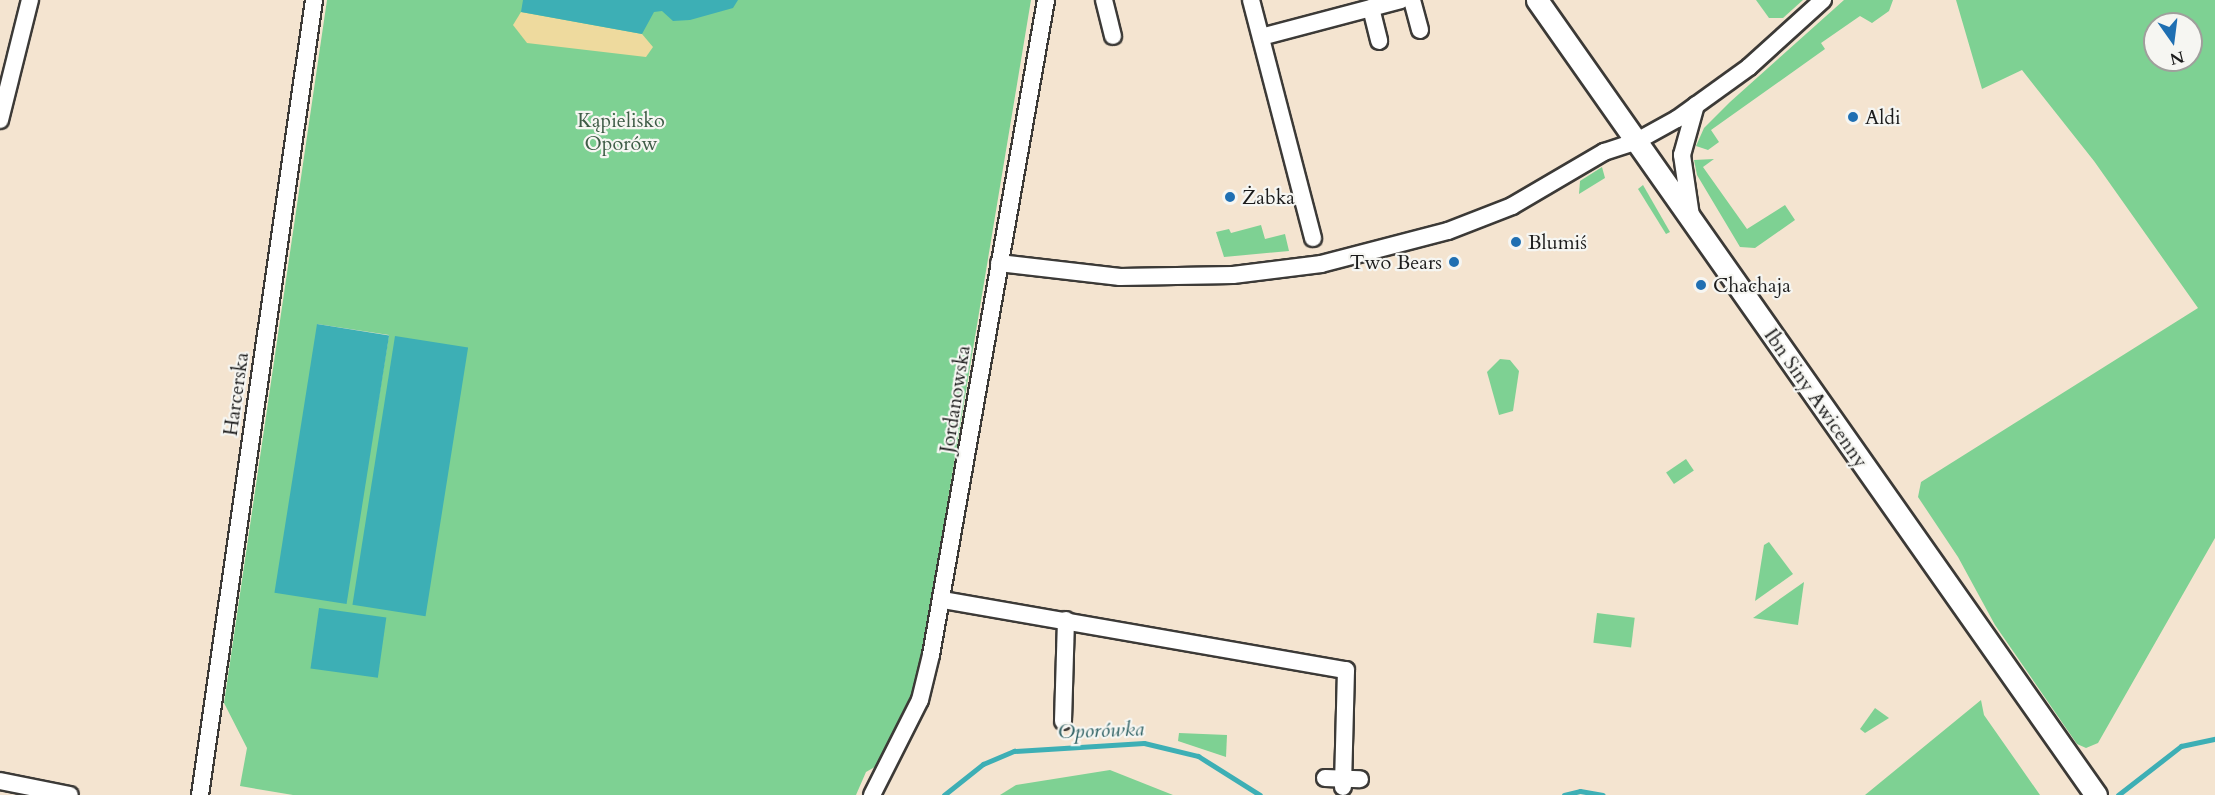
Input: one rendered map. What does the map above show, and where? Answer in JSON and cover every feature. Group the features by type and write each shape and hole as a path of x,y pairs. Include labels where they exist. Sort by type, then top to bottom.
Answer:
{"street":[{"path":"0,120 30,0"},
{"name":"Harcerska","path":"200,795 314,0"},
{"name":"Jordanowska","path":"872,795 920,700 943,600 999,263 1046,0"},
{"path":"1104,0 1113,36"},
{"path":"1251,0 1313,238"},
{"path":"1261,37 1401,0"},
{"path":"1412,0 1420,30"},
{"name":"Ibn Siny Awicenny","path":"1537,0 2096,795"},
{"path":"999,263 1160,278 1233,275 1321,264 1413,242 1480,220 1541,191 1604,152 1637,141 1696,105 1749,67 1823,0"},
{"path":"1371,8 1379,41"},
{"path":"1692,221 1682,155 1696,105"},
{"path":"943,600 1346,670 1343,783"},
{"path":"1063,721 1066,620"},
{"path":"1325,778 1343,783 1360,779"},
{"path":"0,781 70,795"}],"green space":[{"name":"Kąpielisko Oporów","path":"327,0 1031,0 915,690 880,764 866,772 856,795 293,795 240,786 247,748 224,703","holes":["317,324 389,335 345,604"]},
{"path":"1756,0 1803,0 1783,18 1769,18"},
{"path":"1844,0 1893,0 1889,11 1872,23 1860,16 1821,43 1825,49 1711,130 1719,142 1708,150 1696,146 1704,128 1730,102"},
{"path":"1956,0 2215,0 2215,538 2098,743 2086,748 2077,744 1995,625 1958,557 1918,497 1921,482 2198,308 2094,161 2022,70 1982,89"},
{"path":"1714,159 1703,167 1747,229 1785,205 1795,220 1755,248 1740,247 1697,175 1694,160"},
{"path":"1602,167 1605,178 1579,194 1580,181"},
{"path":"1643,185 1670,232 1666,234 1638,189"},
{"path":"1261,225 1265,239 1285,234 1289,251 1224,257 1216,232 1229,229 1231,233"},
{"path":"1500,359 1510,360 1519,371 1513,411 1499,415 1487,372"},
{"path":"1686,459 1694,471 1674,484 1666,472"},
{"path":"1769,542 1793,574 1755,601 1764,545"},
{"path":"1804,582 1798,625 1753,618"},
{"path":"1597,613 1635,618 1631,647 1593,643"},
{"path":"1981,700 1984,715 2040,795 1865,795"},
{"path":"1875,708 1889,718 1865,733 1860,729"},
{"path":"1179,733 1227,735 1226,757 1178,741"},
{"path":"1110,770 1173,795 1000,795 1016,785"}],"sand":[{"path":"521,12 642,34 653,47 646,57 527,43 513,25"}],"water":[{"path":"523,0 738,0 733,8 690,20 673,21 662,11 654,12 642,34 521,12"},
{"path":"317,324 389,335 347,604 274,593"},
{"path":"395,336 468,348 426,616 352,605"},
{"path":"319,608 386,617 378,678 311,668"}],"waterway":[{"name":"Oporówka","path":"2118,795 2181,746 2215,739"},
{"name":"Oporówka","path":"944,795 983,764 1014,751 1144,743 1198,756 1260,795"},
{"name":"Oporówka","path":"1564,795 1580,791 1603,795"}],"place":[{"name":"Aldi","path":"1853,117"},
{"name":"Żabka","path":"1230,197"},
{"name":"Blumiś","path":"1516,242"},
{"name":"Two Bears","path":"1454,262"},
{"name":"Chachaja","path":"1701,285"}]}
